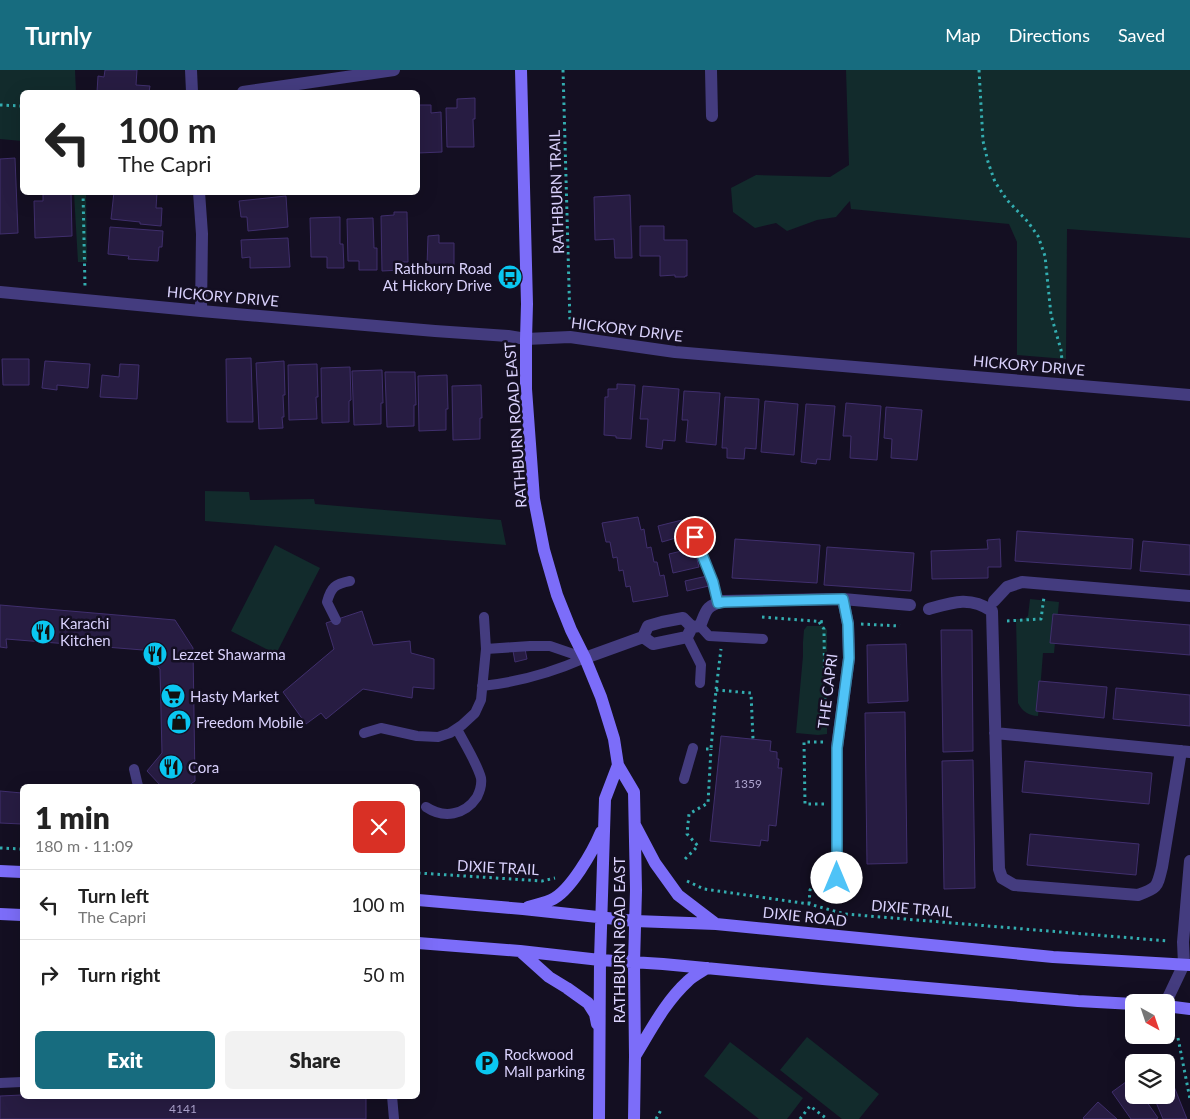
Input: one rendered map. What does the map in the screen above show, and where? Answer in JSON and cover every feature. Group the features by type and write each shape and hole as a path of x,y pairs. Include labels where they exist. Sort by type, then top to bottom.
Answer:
{"main road":[{"name":"RATHBURN ROAD EAST","path":"521,70 527,304 526,389 534,499 542,542 557,595 601,698 614,739 618,765 634,792 636,890 634,1119"},
{"name":"RATHBURN ROAD EAST","path":"599,1119 600,960 605,798 618,765"},
{"path":"634,823 655,863 678,895 716,924"},
{"path":"523,909 560,895 585,864 604,825"},
{"path":"0,871 20,872"},
{"name":"DIXIE ROAD","path":"420,900 635,921 716,924 1053,957 1187,964"},
{"path":"0,914 20,915"},
{"path":"420,943 634,963 1125,1003"},
{"path":"520,951 549,977 588,1003 594,1014 599,1034"},
{"path":"635,1056 674,995 689,980 707,968"},
{"path":"1175,1007 1190,1009"}],"street":[{"path":"191,70 192,90"},
{"path":"257,90 394,70"},
{"path":"711,70 712,116"},
{"path":"199,195 202,234 201,311"},
{"name":"HICKORY DRIVE","path":"0,292 526,339 570,337 675,352 1190,395"},
{"path":"995,733 1185,752 1162,867 1158,883 1152,890 1138,895 1014,885 1002,878 999,869 995,733 993,606 1007,587 1022,582 1190,596"},
{"path":"643,637 653,644 693,630 711,605 723,602 843,599 910,605"},
{"name":"THE CAPRI","path":"837,878 837,748 849,658 848,624 843,599"},
{"path":"929,609 958,601 993,606"},
{"path":"585,658 643,637 648,626 662,622 683,618 693,630"},
{"path":"1170,994 1187,964 1183,942 1190,862"}],"lane":[{"path":"690,522 713,582 718,603"},
{"path":"336,620 327,602 330,591 339,584 350,581"},
{"path":"364,733 381,728 417,736 438,737 450,733 462,725 475,712 481,700 486,648 484,618"},
{"path":"693,630 709,636 762,639"},
{"path":"693,630 700,665 700,683"},
{"path":"486,648 550,646 585,658"},
{"path":"482,686 504,684 542,675 585,658"},
{"path":"426,807 432,812 442,815 454,814 473,802 480,791 481,780 477,768 457,729"},
{"path":"684,780 694,748"},
{"path":"134,769 138,784"},
{"path":"0,1083 20,1082"},
{"path":"392,1099 394,1119"}],"path":[{"name":"RATHBURN TRAIL","path":"563,70 570,313"},
{"path":"979,70 982,141 995,182 1006,200 1028,222 1038,236 1045,256 1051,315 1061,350 1063,384"},
{"path":"0,105 20,106"},
{"path":"83,195 84,300"},
{"path":"1004,622 1041,619 1044,595"},
{"path":"760,617 826,622"},
{"path":"820,622 824,629 825,723"},
{"path":"861,624 900,626"},
{"path":"685,859 698,846 688,834 689,814 708,803 716,690 722,637"},
{"path":"716,690 751,693 753,740"},
{"path":"824,804 805,804 804,742 825,742"},
{"path":"694,748 712,749"},
{"path":"0,848 20,849"},
{"path":"809,904 810,890 819,879 822,870"},
{"name":"DIXIE TRAIL","path":"420,874 542,881 557,877"},
{"name":"DIXIE TRAIL","path":"681,877 687,882 704,889 809,904 846,914 1154,939"},
{"path":"1178,1038 1190,1099"},
{"path":"800,1119 810,1106 826,1119"},
{"path":"656,1119 661,1110"}],"green space":[{"path":"0,70 75,70 76,90 20,90 20,141 0,139"},
{"path":"846,70 1190,70 1190,238 1067,229 1066,359 1017,355 1017,242 1009,224 851,209 850,201 836,217 817,220 787,231 776,223 755,228 733,212 731,188 756,175 830,177 849,165"},
{"path":"74,195 86,195 87,262 78,262"},
{"path":"205,491 249,492 250,500 314,499 315,504 501,520 506,545 205,521"},
{"path":"275,545 320,568 276,654 231,631"},
{"path":"1030,599 1059,602 1054,653 1043,653 1038,716 1026,712 1018,703 1016,619 1024,619 1028,616"},
{"path":"807,626 824,626 827,630 827,734 796,733 804,630"},
{"path":"807,1037 879,1094 859,1119 842,1119 780,1070"},
{"path":"730,1042 803,1098 787,1119 759,1119 704,1076"}],"building":[{"path":"105,70 137,70 136,85 150,86 149,90 97,90 98,76 104,77"},
{"path":"475,98 475,119 473,119 474,147 447,147 446,108 457,108 457,99"},
{"path":"420,105 431,105 431,113 441,112 442,152 420,153"},
{"path":"15,158 18,233 0,234 0,159"},
{"path":"43,195 71,195 72,236 35,238 34,201 43,201"},
{"path":"114,195 157,195 156,208 162,208 161,226 111,219"},
{"path":"630,195 632,258 615,258 614,239 595,240 594,197"},
{"path":"286,196 288,227 248,231 247,217 241,217 239,201"},
{"path":"394,212 407,212 408,262 401,262 401,270 382,271 381,216 394,215"},
{"path":"340,217 340,244 343,244 344,268 327,268 327,257 311,257 310,218"},
{"path":"373,218 374,248 377,248 377,270 359,270 359,261 348,261 347,219"},
{"path":"640,226 664,226 664,240 687,240 687,276 660,276 660,256 640,256"},
{"path":"110,227 163,231 162,247 159,247 158,261 128,259 129,256 108,254"},
{"path":"439,235 439,243 454,243 454,266 446,266 446,271 439,271 439,266 427,266 428,236"},
{"path":"288,238 290,267 250,268 250,257 242,258 241,240"},
{"path":"251,358 253,422 227,422 226,359"},
{"path":"2,359 29,359 29,385 3,385"},
{"path":"45,361 90,364 88,388 57,385 57,390 42,388"},
{"path":"284,361 285,395 283,395 283,428 259,429 256,363"},
{"path":"120,364 139,365 137,399 100,397 102,375 119,377"},
{"path":"317,364 317,419 289,420 288,365"},
{"path":"350,367 351,400 349,401 349,422 322,423 321,368"},
{"path":"382,370 383,403 381,403 381,424 354,425 352,371"},
{"path":"385,372 415,372 416,405 414,405 414,426 387,427"},
{"path":"447,375 448,409 446,409 446,430 419,431 418,376"},
{"path":"617,384 635,385 631,439 604,435 605,397 608,397 608,389 617,389"},
{"path":"481,385 482,418 480,418 480,439 453,440 452,386"},
{"path":"643,386 679,389 675,441 663,440 662,449 646,447 648,419 640,419"},
{"path":"684,391 720,393 716,445 686,442 688,420 682,420"},
{"path":"725,397 759,399 756,449 745,448 744,459 727,458 727,448 722,448"},
{"path":"765,401 798,404 794,455 761,452"},
{"path":"846,403 881,406 877,460 850,458 851,436 843,436"},
{"path":"806,404 835,406 830,460 817,459 816,464 801,462"},
{"path":"886,407 922,410 917,460 891,458 892,439 884,438"},
{"path":"638,517 641,530 644,529 647,548 651,547 654,562 657,562 660,576 664,575 668,596 633,602 630,586 626,587 623,570 619,571 617,557 613,558 610,542 606,542 602,523"},
{"path":"682,520 686,535 662,542 658,526"},
{"path":"1017,531 1133,539 1131,569 1015,561"},
{"path":"735,539 820,545 817,583 732,578"},
{"path":"1000,539 1001,567 988,567 988,578 932,579 931,551 988,549 987,540"},
{"path":"1143,541 1190,545 1190,575 1140,571"},
{"path":"827,547 914,553 911,591 824,585"},
{"path":"694,548 699,567 673,573 669,554"},
{"path":"707,576 709,586 687,591 685,581"},
{"path":"0,605 175,620 193,648 195,781 191,784 159,784 147,771 162,753 160,669 143,650 6,639 7,648 0,647"},
{"path":"362,611 373,645 410,641 411,653 434,659 434,689 413,687 412,698 363,689 326,719 321,713 306,724 283,692 334,649 326,623"},
{"path":"1053,614 1190,625 1190,655 1050,643"},
{"path":"941,630 972,630 973,751 943,752"},
{"path":"906,644 908,701 868,703 867,645"},
{"path":"525,649 527,659 515,662 513,651"},
{"path":"1039,681 1107,687 1104,718 1036,711"},
{"path":"1116,688 1190,695 1190,726 1113,719"},
{"path":"905,712 907,863 867,864 865,713"},
{"path":"721,736 771,741 770,751 777,752 777,759 779,759 778,768 782,768 776,826 769,825 768,841 761,840 760,846 710,841"},
{"path":"973,760 975,888 944,889 942,761"},
{"path":"1025,761 1152,773 1149,804 1022,792"},
{"path":"0,791 20,793 20,824 0,823"},
{"path":"1030,834 1139,844 1136,875 1027,865"},
{"path":"1125,1083 1125,1104 1148,1104 1158,1118 1131,1119 1112,1092"},
{"path":"1175,1089 1187,1119 1163,1119 1157,1104 1175,1104"},
{"path":"20,1095 20,1099 366,1099 366,1119 0,1119 0,1096"},
{"path":"1098,1102 1117,1119 1084,1119"}],"place":[{"name":"Rathburn Road At Hickory Drive","path":"510,277"},
{"name":"Karachi Kitchen","path":"43,632"},
{"name":"Lezzet Shawarma","path":"155,654"},
{"name":"Hasty Market","path":"173,696"},
{"name":"Freedom Mobile","path":"179,722"},
{"name":"Cora","path":"171,767"},
{"name":"Rockwood Mall parking","path":"487,1063"}],"route":[{"path":"695,537 713,582 718,603 843,599 848,624 849,658 837,748 837,878"}]}
